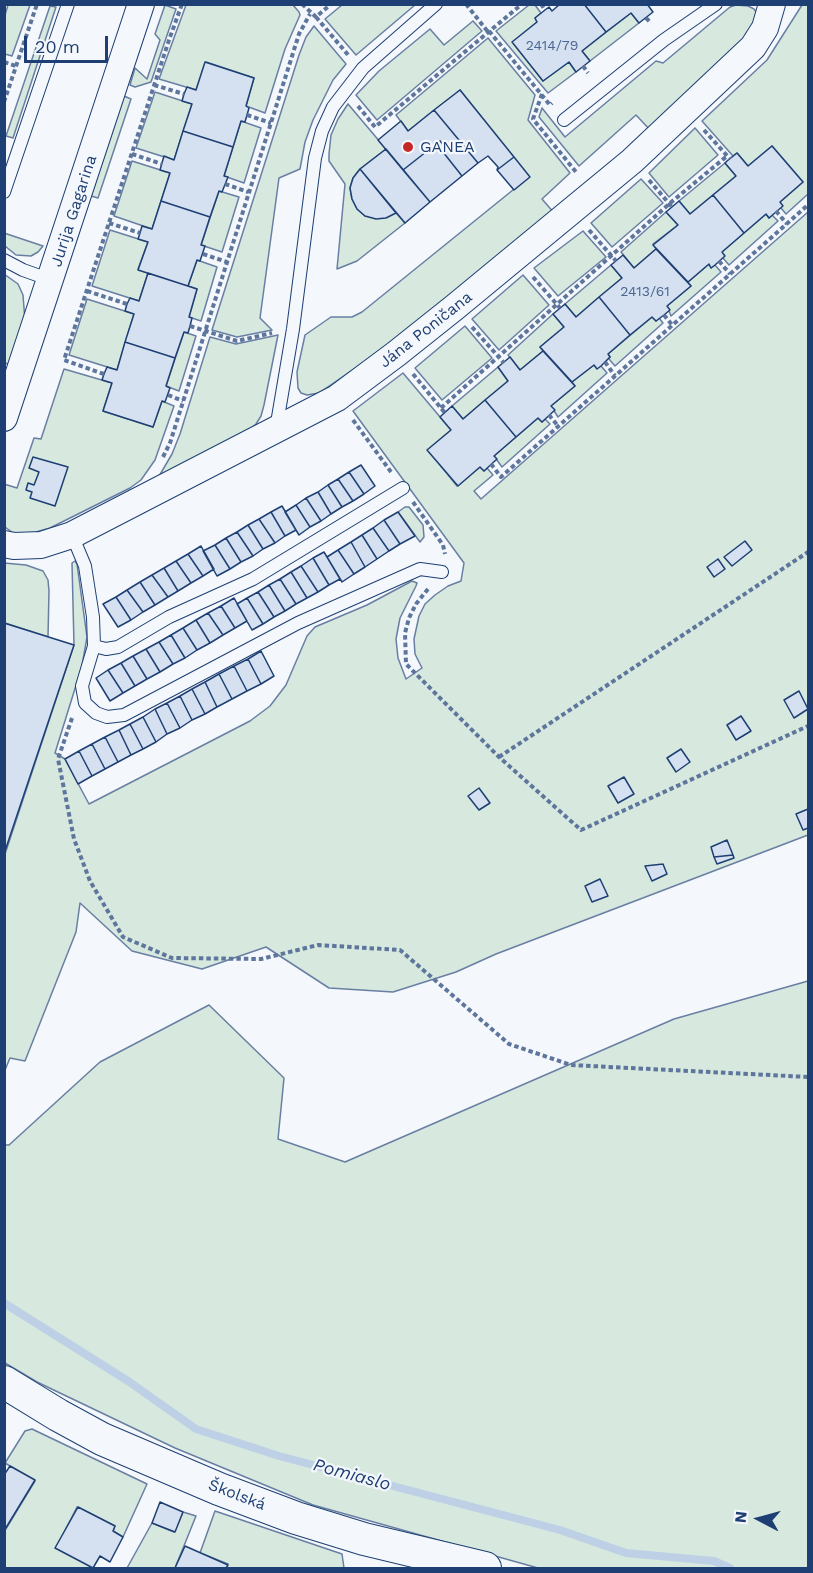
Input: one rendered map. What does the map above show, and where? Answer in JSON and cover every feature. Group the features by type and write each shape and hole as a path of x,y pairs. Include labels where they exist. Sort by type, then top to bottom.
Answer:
{"street":[{"name":"Jurija Gagarina","path":"4,418 141,4"},
{"name":"Jána Poničana","path":"4,544 41,545 72,535 337,398 455,308 632,161 753,47 765,28 772,4"},
{"name":"Školská","path":"4,1383 102,1439 219,1489 296,1518 364,1539 485,1569"}],"lane":[{"path":"4,192 68,4"},
{"path":"276,430 293,329 315,158 322,131 333,107 361,70 436,4"},
{"path":"564,120 664,40 716,4"},
{"path":"4,260 51,280"},
{"path":"94,646 106,649 118,647 169,617 253,579 403,488"},
{"path":"72,535 85,567 93,617 94,646 82,686 85,703 96,713 107,717 124,716 298,623 420,569 442,572"}],"path":[{"path":"4,102 37,4"},
{"path":"104,374 64,360 182,4"},
{"path":"302,4 361,70"},
{"path":"316,18 332,4"},
{"path":"466,4 550,105 558,98"},
{"path":"344,90 375,127 522,4"},
{"path":"540,4 545,10"},
{"path":"137,501 166,451 299,34 310,14"},
{"path":"646,18 650,22 659,16"},
{"path":"4,62 16,66"},
{"path":"583,66 588,73"},
{"path":"581,79 597,66"},
{"path":"154,84 184,94"},
{"path":"542,94 533,119 569,163"},
{"path":"441,408 728,157 686,110"},
{"path":"247,115 271,123"},
{"path":"132,154 162,164"},
{"path":"632,161 670,206"},
{"path":"225,184 248,192"},
{"path":"491,464 501,477 808,205"},
{"path":"776,211 788,224"},
{"path":"573,212 616,261"},
{"path":"109,223 140,233"},
{"path":"203,254 227,262"},
{"path":"517,257 558,306"},
{"path":"719,261 730,274"},
{"path":"87,291 127,304"},
{"path":"455,308 504,363"},
{"path":"664,315 672,325"},
{"path":"190,326 237,341 254,337"},
{"path":"396,354 445,413"},
{"path":"605,362 615,376"},
{"path":"168,395 183,400"},
{"path":"549,415 558,426"},
{"path":"808,552 500,757 580,830 808,726"},
{"path":"82,686 58,759 74,839 90,881 123,937 172,958 261,959 318,945 400,950 509,1044 572,1065 808,1077"}],"shaded area":[{"path":"8,5 30,5 12,56 5,54 5,15"},
{"path":"165,5 176,9 151,82 135,87 130,85 135,68 147,79 160,40 155,34"},
{"path":"186,5 293,5 299,12 300,15 285,49 265,113 246,106 254,78 206,62 196,90 159,79"},
{"path":"342,5 415,5 356,55 325,19"},
{"path":"529,5 535,5 541,13 535,18 537,22 513,42 543,81 569,62 576,72 548,93 496,31"},
{"path":"736,5 754,9 757,13 758,27 651,131 636,115 579,166 539,117 542,108 565,137 656,61 663,63 730,7"},
{"path":"802,5 808,5 808,194 786,214 780,202 803,182 772,146 748,166 737,153 733,156 702,121 767,60"},
{"path":"50,6 56,7 13,138 6,136"},
{"path":"631,13 639,23 590,61 582,51"},
{"path":"473,21 482,31 377,120 356,95 379,71 430,29 444,45"},
{"path":"314,26 346,64 333,80 313,120 305,142 300,169 279,178 260,318 272,330 237,337 212,330 299,55 306,37"},
{"path":"488,38 535,95 528,120 570,173 542,199 555,214 412,329 319,393 307,395 301,393 298,388 297,372 305,335 331,317 352,317 362,312 529,177 460,90 408,131 396,115"},
{"path":"155,92 192,104 174,160 136,148"},
{"path":"124,96 131,99 98,198 91,196"},
{"path":"348,104 386,149 360,169 353,178 350,188 352,199 357,209 365,216 396,213 405,223 357,261 337,269 345,184 329,161 329,154 331,135"},
{"path":"241,121 261,128 244,183 224,176"},
{"path":"695,128 718,155 669,197 649,173"},
{"path":"132,161 170,173 152,229 114,216"},
{"path":"725,163 736,176 690,214 679,201"},
{"path":"641,179 663,203 612,247 591,223"},
{"path":"219,191 239,197 222,252 201,245"},
{"path":"666,212 678,225 653,244 656,249 634,268 621,252"},
{"path":"808,212 808,835 496,954 456,972 393,992 329,988 266,947 202,969 132,951 80,903 76,932 25,1061 10,1058 5,1070 5,854 74,645 72,563 75,561 77,564 87,637 82,666 55,753 65,759 89,804 250,721 270,706 286,685 307,636 315,627 367,605 412,581 417,583 400,618 396,639 398,658 406,679 422,668 415,654 414,639 419,616 425,604 448,586 461,581 464,563 353,411 403,373 451,430 428,450 457,486 480,467 484,471 487,468 493,475 474,491 481,499"},
{"path":"766,214 769,218 772,215 778,221 729,265 723,258 722,252"},
{"path":"110,230 148,242 138,269 148,273 139,301 92,286"},
{"path":"583,231 606,257 558,296 534,268"},
{"path":"4,233 43,246 31,256 16,255 5,246"},
{"path":"197,260 217,267 201,321 189,317 197,289 188,286"},
{"path":"709,264 711,268 715,265 721,272 671,316 667,306 691,286 688,282"},
{"path":"611,265 622,278 576,317 565,304"},
{"path":"4,274 18,284 23,295 25,321 11,365 5,363"},
{"path":"523,275 549,305 499,350 472,319"},
{"path":"87,299 134,314 117,370 69,355"},
{"path":"553,314 564,327 540,347 543,351 520,370 508,355"},
{"path":"652,317 656,321 659,318 663,323 615,366 608,354"},
{"path":"465,326 492,358 442,400 415,368"},
{"path":"184,332 196,336 179,391 166,386"},
{"path":"278,335 264,405 256,424 249,430 158,478 180,434 210,337 236,344"},
{"path":"594,365 601,366 607,373 558,417 551,406 575,386 572,382"},
{"path":"498,367 508,381 463,419 452,406"},
{"path":"64,369 112,383 103,411 153,427 162,401 174,406 155,460 141,480 130,488 50,528 29,534 13,533 5,527 4,484 17,488 34,438 41,439"},
{"path":"538,418 542,422 545,419 550,424 502,467 494,456"},
{"path":"409,507 423,525 424,537 420,542 398,512"},
{"path":"4,563 26,565 43,571 48,580 49,591 48,637 5,623"},
{"path":"808,981 808,1568 538,1568 313,1505 175,1448 37,1382 5,1363 5,1145 9,1145 100,1062 209,1005 284,1078 278,1139 345,1162 674,1019"},
{"path":"32,1429 147,1484 123,1537 113,1531 115,1526 77,1507 56,1548 95,1568 5,1568 4,1532 35,1481 5,1463 25,1431"},
{"path":"215,1511 342,1554 344,1568 226,1568 228,1564 200,1553"},
{"path":"183,1512 196,1516 175,1568 127,1568 152,1523 174,1532"}],"building":[{"path":"560,4 584,4 606,32 582,51 590,61 576,72 569,62 543,81 512,42 537,22 535,18 545,10 549,7 552,11"},
{"path":"584,4 647,4 653,12 639,23 631,13 606,32"},
{"path":"205,62 254,78 246,106 249,108 245,122 241,121 233,147 183,131 192,104 182,101 184,94 187,87 196,90"},
{"path":"460,90 514,157 497,170 498,167 488,156 478,163 434,110"},
{"path":"434,110 478,163 462,176 443,152 447,149 440,141 403,170 378,140 401,121 408,131"},
{"path":"183,131 233,147 224,176 228,177 222,192 219,191 210,217 161,201 170,173 160,170 164,156 174,160"},
{"path":"440,141 447,149 443,152 462,176 430,202 403,170"},
{"path":"772,146 803,182 780,202 783,206 769,218 766,214 744,233 713,195 736,176 725,163 727,161 737,153 748,166"},
{"path":"386,149 430,202 405,223 360,169"},
{"path":"514,157 530,177 514,190 497,170"},
{"path":"360,169 396,213 386,218 376,219 365,216 357,209 350,188 353,178"},
{"path":"713,195 744,233 722,252 725,256 715,265 711,268 709,264 688,282 653,245 678,225 666,212 679,201 690,214"},
{"path":"161,201 210,217 201,245 205,246 200,261 197,260 188,286 138,270 148,242 138,239 142,226 152,229"},
{"path":"656,249 691,286 667,306 670,310 664,315 656,321 652,317 630,335 599,297 622,278 611,265 623,255 634,268"},
{"path":"148,273 197,289 189,317 192,318 188,333 184,332 175,358 125,342 134,314 125,311 127,304 130,298 139,301"},
{"path":"599,297 630,335 608,354 610,357 601,366 597,369 594,365 572,382 540,347 564,327 553,314 565,304 576,317"},
{"path":"125,342 175,358 166,386 170,388 165,402 162,401 153,427 103,411 112,383 102,380 107,367 117,370"},
{"path":"543,351 575,386 551,406 555,410 542,422 538,418 516,437 485,400 508,381 498,367 510,357 520,370"},
{"path":"485,400 516,437 494,456 497,459 484,471 480,467 458,486 427,450 451,430 440,417 452,406 463,419"},
{"path":"33,457 68,467 55,506 30,498 32,492 26,490 28,483 34,485 39,472 29,468"},
{"path":"361,465 375,486 364,494 349,472"},
{"path":"349,472 364,494 353,501 338,479"},
{"path":"338,479 353,501 342,507 328,485"},
{"path":"328,485 342,507 331,514 318,492"},
{"path":"318,492 331,514 321,521 306,498"},
{"path":"306,498 321,521 310,527 296,505"},
{"path":"296,505 310,527 299,535 285,512"},
{"path":"282,506 296,530 285,536 271,512"},
{"path":"271,512 285,536 275,543 259,519"},
{"path":"398,512 415,536 400,544 384,520"},
{"path":"259,519 275,543 263,549 248,525"},
{"path":"384,520 400,544 389,551 373,528"},
{"path":"248,525 263,549 253,556 237,532"},
{"path":"373,528 389,551 377,559 362,535"},
{"path":"237,532 253,556 241,562 226,538"},
{"path":"362,535 377,559 365,567 351,542"},
{"path":"226,538 241,562 230,569 215,545"},
{"path":"745,541 752,550 732,566 724,557"},
{"path":"351,542 365,567 354,574 338,550"},
{"path":"215,545 230,569 217,576 203,551"},
{"path":"201,546 214,569 203,576 188,554"},
{"path":"338,550 354,574 342,582 327,557"},
{"path":"324,552 340,579 329,585 313,558"},
{"path":"188,554 203,576 191,583 176,561"},
{"path":"313,558 329,585 318,592 301,566"},
{"path":"718,559 725,569 714,577 707,567"},
{"path":"176,561 191,583 178,591 164,568"},
{"path":"301,566 318,592 307,598 291,572"},
{"path":"164,568 178,591 168,597 152,575"},
{"path":"291,572 307,598 296,604 280,579"},
{"path":"152,575 168,597 155,605 140,582"},
{"path":"280,579 296,604 285,611 269,585"},
{"path":"140,582 155,605 143,612 127,590"},
{"path":"269,585 285,611 274,617 258,592"},
{"path":"127,590 143,612 131,620 116,597"},
{"path":"258,592 274,617 263,624 247,598"},
{"path":"116,597 131,620 118,627 103,604"},
{"path":"234,598 247,621 235,628 221,606"},
{"path":"247,598 263,624 252,630 237,604"},
{"path":"221,606 235,628 223,635 208,613"},
{"path":"208,613 223,635 210,643 196,620"},
{"path":"196,620 210,643 197,650 183,628"},
{"path":"4,623 74,645 4,854"},
{"path":"183,628 197,650 185,658 171,635"},
{"path":"171,635 185,658 173,664 159,642"},
{"path":"159,642 173,664 160,672 146,649"},
{"path":"146,649 160,672 147,679 133,656"},
{"path":"261,651 274,676 261,684 248,659"},
{"path":"133,656 147,679 135,686 121,663"},
{"path":"248,659 261,684 247,691 234,666"},
{"path":"121,663 135,686 123,693 108,670"},
{"path":"234,666 247,691 232,699 219,674"},
{"path":"108,670 123,693 110,701 96,678"},
{"path":"219,674 232,699 217,707 205,682"},
{"path":"205,682 217,707 205,714 192,689"},
{"path":"192,689 205,714 192,720 180,696"},
{"path":"799,691 808,709 794,718 784,700"},
{"path":"180,696 192,720 180,728 167,703"},
{"path":"167,703 180,728 167,734 155,709"},
{"path":"155,709 167,734 156,742 143,717"},
{"path":"741,716 751,731 736,740 727,725"},
{"path":"143,717 156,742 143,749 130,724"},
{"path":"130,724 143,749 131,755 119,730"},
{"path":"119,730 131,755 118,762 105,737"},
{"path":"105,737 118,762 105,769 92,744"},
{"path":"92,744 105,769 92,776 79,751"},
{"path":"681,749 690,762 676,772 667,758"},
{"path":"79,751 92,776 78,784 65,759"},
{"path":"624,777 634,794 618,803 608,786"},
{"path":"479,788 490,803 479,810 468,796"},
{"path":"808,809 808,828 803,830 796,814"},
{"path":"727,840 733,855 714,857 711,847"},
{"path":"733,855 734,858 717,864 714,857"},
{"path":"663,864 667,874 652,881 645,866"},
{"path":"600,879 608,896 592,902 585,886"},
{"path":"10,1466 35,1480 4,1531 4,1475"},
{"path":"160,1502 183,1512 175,1532 152,1523"},
{"path":"78,1507 115,1526 113,1531 123,1537 110,1562 100,1556 93,1568 55,1548"},
{"path":"185,1546 228,1565 226,1568 175,1568"}],"waterway":[{"name":"Pomiaslo","path":"4,1303 128,1381 196,1429 279,1456 560,1530 626,1553 714,1561 730,1568"}],"place":[{"name":"GANEA","path":"408,147"}]}
